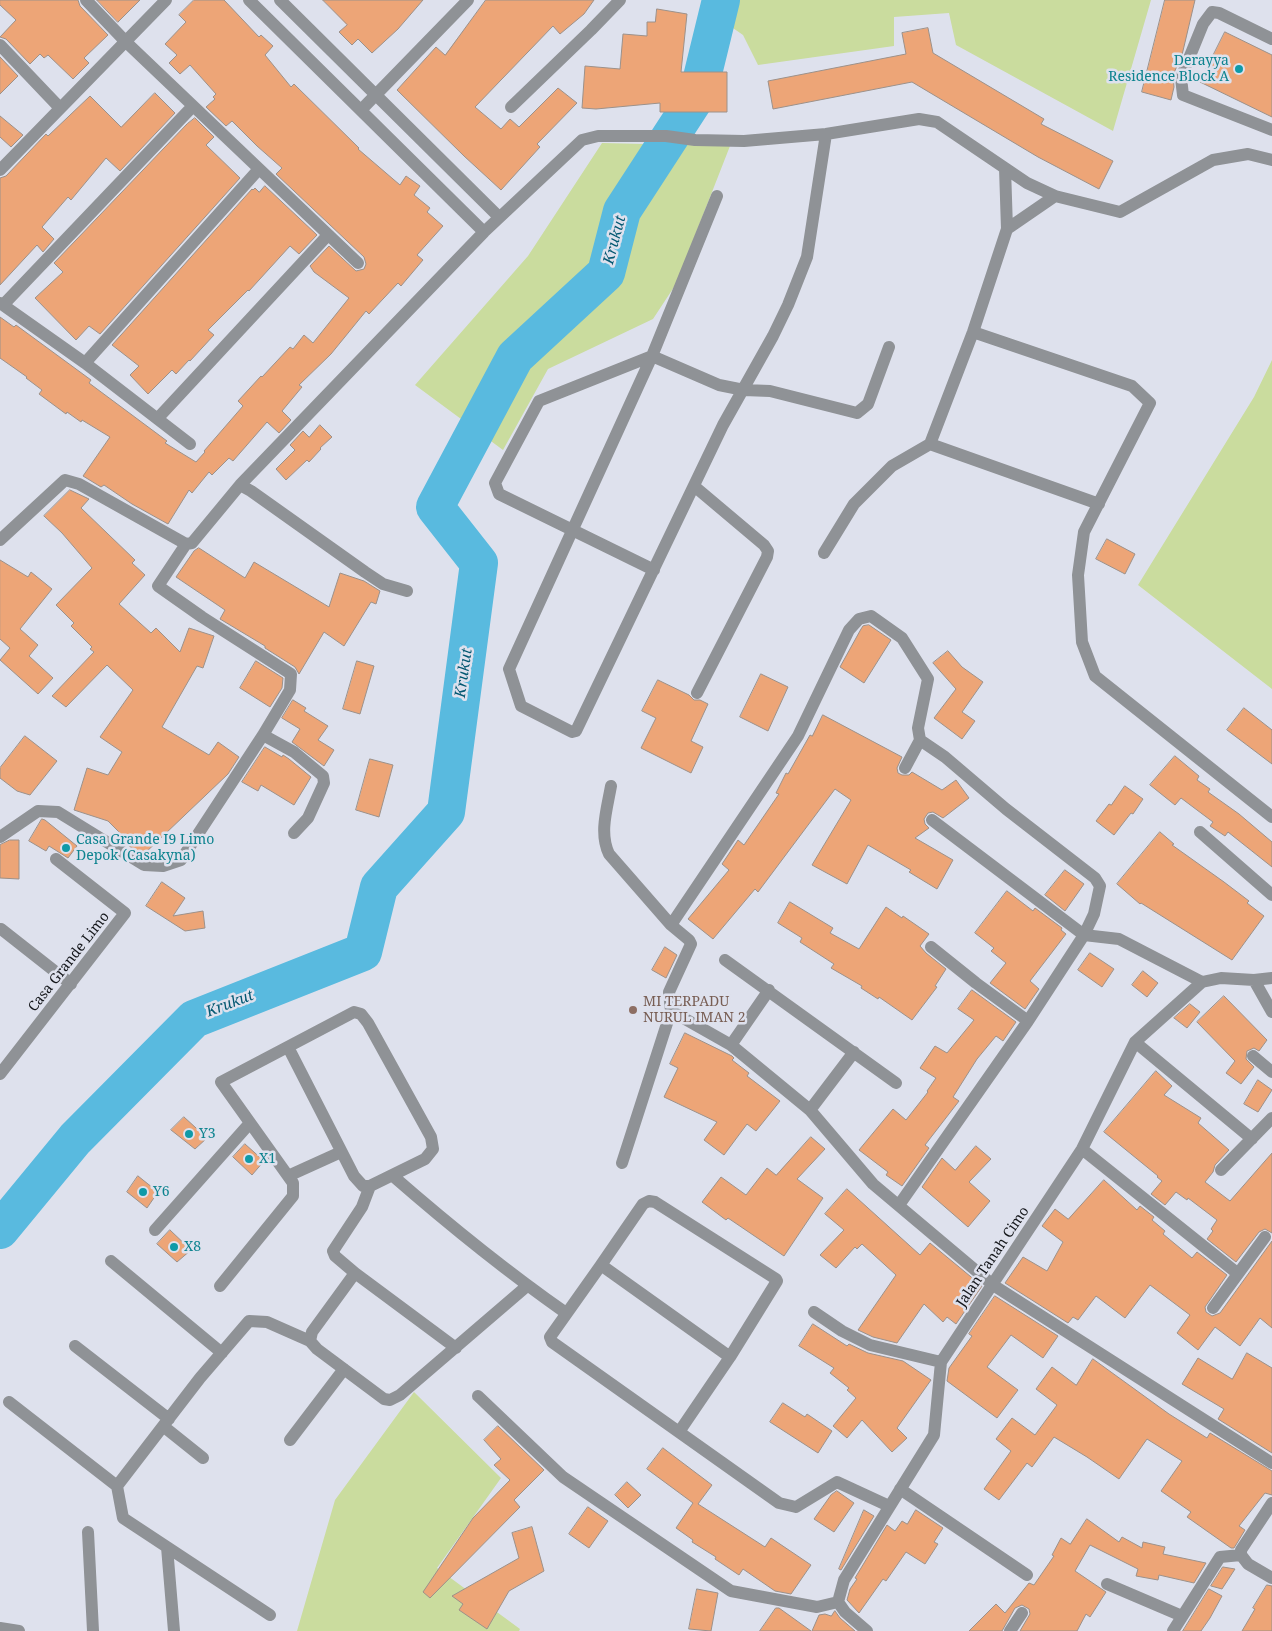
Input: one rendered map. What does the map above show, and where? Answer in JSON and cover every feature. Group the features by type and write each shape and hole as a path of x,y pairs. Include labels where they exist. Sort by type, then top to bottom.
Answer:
{"street":[{"path":"86,0 126,42 358,263"},
{"path":"0,170 166,0"},
{"path":"249,0 484,232"},
{"path":"280,0 377,94 499,217"},
{"path":"361,110 468,0"},
{"path":"511,107 620,0"},
{"path":"1272,39 1219,13 1212,12 1203,24 1181,78 1183,94 1272,130"},
{"path":"0,45 60,108"},
{"path":"190,444 85,363 1,304 193,106"},
{"path":"0,540 65,480 79,484 186,544 192,543 240,485 484,232 582,140 598,136 666,136 695,140 744,141 826,134 919,119 937,122 1027,183 1056,196 1120,212 1213,160 1248,154 1272,160"},
{"path":"718,196 652,356 509,669 522,706 572,732 576,731 723,425 744,390 788,305 807,257 826,134"},
{"path":"824,553 854,504 892,466 930,444 1008,229 1005,168"},
{"path":"85,363 259,169"},
{"path":"1008,229 1056,196"},
{"path":"158,418 328,234"},
{"path":"972,332 1132,386 1150,403 1084,532 1078,575 1082,642 1095,676 1272,817"},
{"path":"654,570 499,494 495,483 539,401 652,356 719,385 744,390 770,391 857,413 868,404 890,347"},
{"path":"930,444 1099,504"},
{"path":"240,485 383,584 407,592"},
{"path":"694,486 764,545 768,551 767,557 697,693"},
{"path":"0,837 38,811 58,812 144,865 164,866 181,860 263,735 290,690 292,674 202,617 158,586 186,544"},
{"path":"671,925 798,736 849,630 859,619 871,616 902,638 928,679 918,728 920,740 905,768"},
{"path":"263,735 294,752 323,776 324,783 308,818 294,833"},
{"path":"899,1205 1028,1021 1084,935 1094,914 1100,886 1096,878 1006,809 945,757 920,740"},
{"path":"611,786 604,831 605,845 609,854 671,925 689,940 691,944 669,992 671,1011 622,1163"},
{"path":"932,820 1084,935 1118,939 1202,982 1220,978 1254,980 1272,978"},
{"path":"1200,832 1272,896"},
{"name":"Casa Grande Limo","path":"0,1074 125,913 56,859"},
{"path":"1,929 71,984"},
{"path":"931,947 1028,1021"},
{"path":"726,960 896,1083"},
{"path":"1254,980 1272,1012"},
{"name":"Jalan Tanah Cimo","path":"838,1602 844,1580 934,1435 941,1362 1082,1149 1135,1042 1202,982"},
{"path":"731,1045 769,990"},
{"path":"671,1011 731,1045 810,1110 873,1184 993,1285 1272,1463"},
{"path":"220,1286 293,1196 292,1183 288,1176 221,1082 354,1012 361,1014 368,1023 431,1136 433,1149 425,1159 393,1176 370,1186 364,1186 354,1176 288,1047"},
{"path":"1135,1042 1252,1139"},
{"path":"810,1110 854,1052"},
{"path":"1253,1056 1272,1072"},
{"path":"1221,1170 1272,1118"},
{"path":"155,1230 250,1123"},
{"path":"1082,1149 1237,1273"},
{"path":"288,1176 342,1152"},
{"path":"393,1176 428,1207 527,1286 566,1313"},
{"path":"370,1186 362,1207 332,1250 335,1256 456,1348"},
{"path":"678,1432 730,1357 776,1284 776,1279 654,1202 649,1201 643,1204 552,1333 550,1340 678,1432 779,1503 796,1507 837,1482 889,1506"},
{"path":"1213,1308 1237,1273 1265,1238"},
{"path":"111,1262 222,1353"},
{"path":"601,1265 730,1357"},
{"path":"310,1341 312,1332 355,1273"},
{"path":"117,1486 200,1378 249,1321 267,1322 310,1341 317,1349 344,1370 384,1399 390,1400 400,1396 527,1286"},
{"path":"814,1312 842,1331 870,1345 941,1362"},
{"path":"75,1346 166,1423 203,1458"},
{"path":"290,1440 344,1370"},
{"path":"478,1396 563,1477 731,1591 818,1607 838,1602 845,1612 850,1626 867,1631"},
{"path":"8,1402 117,1486 123,1518 270,1614"},
{"path":"900,1489 1027,1575"},
{"path":"1272,1503 1241,1550 1241,1554 1248,1564 1272,1578"},
{"path":"88,1532 94,1631"},
{"path":"167,1547 174,1631"},
{"path":"1173,1631 1220,1557 1241,1554"},
{"path":"1107,1584 1182,1616"},
{"path":"1010,1631 1022,1613"},
{"path":"0,1628 19,1631"}],"green space":[{"path":"705,0 1151,0 1113,131 956,45 949,13 894,17 894,46 758,65 743,35 704,8"},
{"path":"602,143 730,146 676,284 653,319 548,369 503,450 415,385 528,256"},
{"path":"1272,360 1272,689 1138,585 1254,397"},
{"path":"414,1392 501,1478 437,1568 520,1629 519,1631 297,1631 335,1500"}],"building":[{"path":"0,0 78,0 80,6 108,35 84,58 89,63 73,79 48,55 44,58 40,54 30,64 6,39 0,37 16,20 0,5"},
{"path":"97,0 140,0 118,22"},
{"path":"194,0 224,0 259,37 261,35 273,46 265,55 291,87 294,84 358,149 400,185 406,176 420,186 414,195 430,208 427,212 443,226 417,255 423,260 401,286 398,283 369,314 366,311 331,354 299,385 302,387 282,411 291,420 279,433 267,422 233,461 229,458 212,475 209,472 192,493 189,490 168,524 132,504 104,485 101,487 83,476 110,437 82,420 81,422 67,412 66,414 39,394 42,390 27,377 0,358 0,317 14,327 16,325 91,380 89,383 167,441 165,443 196,462 243,406 238,401 261,376 290,347 293,349 304,335 313,343 349,298 314,272 310,266 329,246 356,271 364,269 366,264 364,257 276,174 282,168 232,121 226,126 206,107 215,99 213,97 216,94 190,65 180,74 169,63 177,55 165,44 186,22 179,15"},
{"path":"323,0 423,0 398,29 372,53 358,39 352,45 339,32 347,25"},
{"path":"486,0 594,0 584,14 560,34 553,26 475,107 501,129 510,119 519,127 558,88 577,103 537,144 540,147 501,190 397,90 436,47 445,55"},
{"path":"1165,0 1195,0 1182,55 1173,75 1174,87 1171,100 1142,92"},
{"path":"657,9 687,14 681,72 727,72 727,112 660,112 660,103 596,109 582,108 585,66 620,69 623,34 647,36 647,22 655,22"},
{"path":"928,28 933,53 1044,119 1041,124 1113,161 1099,189 1038,157 912,82 773,109 768,81 906,54 902,33"},
{"name":"Derayya Residence Block A","path":"1225,32 1272,55 1272,117 1200,82"},
{"path":"0,57 18,76 0,94"},
{"path":"155,93 175,113 120,171 106,158 71,200 68,197 42,227 54,239 43,252 37,245 0,285 0,178 6,176 46,134 48,136 90,96 121,127"},
{"path":"0,116 23,135 11,147 0,137"},
{"path":"195,118 214,137 206,145 240,178 100,334 89,326 76,340 35,298 63,272 54,263 187,124"},
{"path":"265,186 317,235 299,254 290,246 249,291 208,330 214,335 190,361 176,374 172,370 148,394 130,375 139,366 112,345 252,189 255,188 259,192"},
{"path":"320,425 332,437 309,462 307,460 286,480 276,469 295,450 290,445 303,431 309,437"},
{"path":"70,490 89,499 81,508 135,560 132,563 145,575 119,604 151,633 156,628 180,652 189,628 214,636 203,668 197,666 162,727 209,755 218,742 239,757 228,774 143,855 129,846 127,844 129,842 108,821 74,810 87,768 108,775 122,752 100,737 133,690 107,665 66,707 52,696 94,652 90,649 92,647 71,626 74,623 56,605 92,568 62,533 44,516"},
{"path":"1107,539 1135,554 1125,574 1096,559"},
{"path":"199,548 245,578 254,562 329,607 340,573 364,581 380,591 376,604 371,602 344,646 324,632 299,674 295,667 265,648 265,646 220,619 225,610 176,577 194,551"},
{"path":"0,560 28,577 31,572 52,589 20,629 38,645 29,656 53,678 38,694 0,660 10,648 0,639"},
{"path":"869,625 891,640 864,683 840,667 863,626"},
{"path":"948,651 962,667 983,682 962,712 975,721 962,739 934,718 956,689 933,663"},
{"path":"256,661 283,678 282,688 270,707 240,688"},
{"path":"357,661 374,666 360,714 343,709"},
{"path":"761,674 788,687 768,731 740,717"},
{"path":"658,680 689,695 694,700 700,700 708,704 691,741 703,747 691,773 641,748 656,718 642,711"},
{"path":"293,700 306,708 304,711 328,726 318,740 334,750 324,766 292,742 300,729 282,718"},
{"path":"1244,708 1272,730 1272,764 1227,730"},
{"path":"823,715 902,757 897,768 898,773 902,775 909,775 912,772 942,790 956,780 969,798 943,818 933,812 928,813 924,819 925,824 929,828 915,838 953,860 937,889 909,872 911,870 868,845 847,884 812,865 851,800 835,789 758,892 755,889 713,939 688,919 729,870 722,864 738,840 744,845 779,794 776,793 786,773 788,774"},
{"path":"25,736 57,761 30,795 17,791 0,778 0,768"},
{"path":"265,747 282,757 283,755 311,777 294,805 261,785 258,791 242,782"},
{"path":"1175,756 1199,776 1197,780 1210,789 1208,792 1239,814 1272,842 1272,867 1228,832 1225,836 1210,826 1213,822 1181,798 1175,805 1150,785"},
{"path":"370,759 393,765 379,817 356,810"},
{"path":"1125,786 1143,799 1133,814 1131,813 1114,835 1096,821"},
{"path":"42,819 77,846 68,858 49,846 46,851 29,841"},
{"path":"1160,832 1174,844 1172,845 1249,901 1247,903 1264,916 1232,960 1140,904 1117,884"},
{"path":"10,840 19,840 19,879 0,878 0,845"},
{"path":"1065,870 1084,884 1065,911 1045,895"},
{"path":"162,882 185,898 173,916 203,911 205,928 185,931 146,906"},
{"path":"1007,891 1033,911 1035,908 1062,928 1061,930 1066,934 1030,981 1039,989 1025,1009 990,983 1006,963 991,951 994,948 975,933"},
{"path":"790,902 833,928 830,933 859,949 886,907 902,918 903,916 929,934 920,946 946,969 935,986 937,987 912,1020 879,997 878,999 861,988 862,986 831,968 834,964 800,942 802,938 778,923"},
{"path":"665,947 677,955 666,978 652,970"},
{"path":"1090,953 1114,969 1102,987 1078,970"},
{"path":"1143,971 1158,983 1147,997 1132,985"},
{"path":"972,990 1016,1022 1003,1041 996,1036 977,1059 953,1097 959,1101 925,1145 929,1148 902,1186 886,1175 888,1172 859,1150 893,1109 906,1120 928,1092 936,1078 920,1068 935,1046 947,1053 974,1020 958,1009"},
{"path":"1224,996 1267,1040 1259,1051 1254,1048 1247,1051 1246,1059 1254,1067 1241,1084 1226,1073 1235,1061 1197,1022"},
{"path":"1190,1004 1200,1012 1187,1028 1174,1018"},
{"path":"685,1033 732,1056 734,1058 732,1060 749,1073 747,1076 780,1101 756,1131 747,1124 724,1155 704,1140 717,1122 664,1097 678,1068 670,1064"},
{"path":"1156,1071 1172,1086 1164,1095 1201,1118 1198,1123 1229,1150 1215,1165 1213,1172 1205,1182 1230,1201 1272,1153 1272,1233 1265,1229 1259,1232 1236,1262 1207,1239 1213,1231 1211,1229 1217,1220 1188,1198 1187,1200 1176,1192 1165,1205 1151,1194 1162,1181 1158,1176 1104,1132"},
{"path":"1258,1080 1272,1090 1258,1112 1244,1104"},
{"name":"Y3","path":"184,1117 207,1138 195,1149 171,1130"},
{"path":"811,1137 825,1149 797,1179 823,1198 784,1256 728,1218 726,1220 702,1202 721,1177 746,1195 767,1168 776,1175"},
{"name":"X1","path":"245,1144 264,1161 252,1175 233,1157"},
{"path":"976,1146 991,1159 969,1182 990,1201 968,1227 922,1187 942,1158 955,1170"},
{"name":"Y6","path":"138,1176 158,1192 147,1208 127,1192"},
{"path":"1104,1180 1137,1210 1140,1206 1154,1217 1152,1220 1165,1231 1163,1234 1192,1258 1197,1252 1227,1275 1205,1307 1206,1312 1212,1316 1220,1313 1272,1241 1272,1328 1260,1318 1240,1346 1215,1327 1198,1350 1177,1333 1190,1315 1150,1285 1125,1318 1096,1296 1078,1320 1073,1317 1068,1323 1005,1283 1023,1257 1047,1271 1063,1242 1042,1226 1055,1209 1068,1219"},
{"path":"847,1189 920,1255 930,1243 982,1286 956,1324 947,1317 943,1322 924,1304 897,1343 873,1337 858,1330 896,1275 862,1244 857,1249 855,1247 836,1268 820,1255 844,1230 825,1214"},
{"name":"X8","path":"170,1230 191,1250 177,1262 157,1244"},
{"path":"995,1296 1058,1336 1043,1358 1011,1335 987,1367 1018,1390 997,1418 947,1381 949,1368 972,1336 969,1334"},
{"path":"813,1324 847,1346 849,1344 868,1353 903,1361 931,1380 897,1428 907,1438 892,1452 862,1420 847,1438 833,1426 856,1398 847,1390 849,1388 830,1373 834,1368 799,1346"},
{"path":"1247,1353 1272,1368 1272,1453 1218,1419 1224,1409 1182,1384 1198,1358 1232,1379"},
{"path":"1093,1359 1169,1414 1207,1438 1210,1433 1272,1471 1272,1495 1265,1493 1239,1526 1245,1530 1234,1548 1231,1548 1187,1517 1191,1512 1161,1491 1182,1461 1147,1439 1119,1479 1054,1437 1032,1467 1027,1463 999,1500 984,1489 1011,1451 996,1439 1012,1418 1035,1435 1057,1405 1036,1389 1052,1367 1076,1385"},
{"path":"783,1403 805,1417 807,1414 832,1431 818,1453 770,1422"},
{"path":"498,1426 544,1470 514,1500 520,1507 430,1598 423,1592 473,1518 510,1480 494,1465 501,1459 484,1440"},
{"path":"663,1448 712,1485 698,1504 765,1547 771,1538 811,1565 791,1594 775,1591 743,1569 739,1575 715,1559 716,1557 692,1542 693,1540 676,1528 693,1503 647,1469"},
{"path":"627,1482 641,1495 628,1508 615,1495"},
{"path":"837,1491 854,1503 834,1532 814,1519 831,1495"},
{"path":"588,1507 608,1521 589,1548 569,1534"},
{"path":"864,1510 874,1516 841,1570 839,1569"},
{"path":"916,1510 943,1528 934,1542 938,1544 925,1564 906,1552 886,1581 883,1579 859,1613 847,1600 850,1589 857,1579 855,1578 887,1525 895,1531 902,1521 907,1524"},
{"path":"1087,1519 1119,1542 1122,1537 1142,1548 1143,1542 1165,1547 1163,1554 1206,1563 1194,1583 1159,1575 1158,1580 1136,1576 1138,1569 1090,1545 1075,1571 1106,1592 1090,1617 1086,1614 1077,1631 1020,1631 1030,1614 1029,1609 1022,1605 1015,1608 1002,1631 969,1631 996,1604 1005,1613 1029,1583 1034,1585 1054,1556 1052,1555 1061,1538 1070,1544"},
{"path":"532,1527 544,1571 509,1591 487,1629 459,1610 463,1604 452,1596 519,1558 512,1533"},
{"path":"1223,1567 1235,1569 1222,1589 1211,1586"},
{"path":"1267,1585 1272,1586 1272,1631 1242,1631 1255,1609 1253,1608"},
{"path":"697,1589 718,1593 711,1631 689,1629"},
{"path":"1209,1589 1222,1596 1210,1618 1201,1631 1183,1631"},
{"path":"776,1608 779,1608 811,1631 760,1631"},
{"path":"835,1611 855,1631 812,1631 819,1615 831,1616"}],"waterway":[{"name":"Krukut","path":"0,1230 75,1139 194,1019 363,952 379,887 446,812 479,563 435,507 515,357 606,273 622,211 698,94 721,0"}],"place":[{"name":"Derayya Residence Block A","path":"1239,69"},
{"name":"Casa Grande I9 Limo Depok (Casakyna)","path":"66,848"},
{"name":"MI TERPADU NURUL IMAN 2","path":"633,1010"},
{"name":"Y3","path":"189,1134"},
{"name":"X1","path":"249,1159"},
{"name":"Y6","path":"143,1192"},
{"name":"X8","path":"174,1247"}]}
